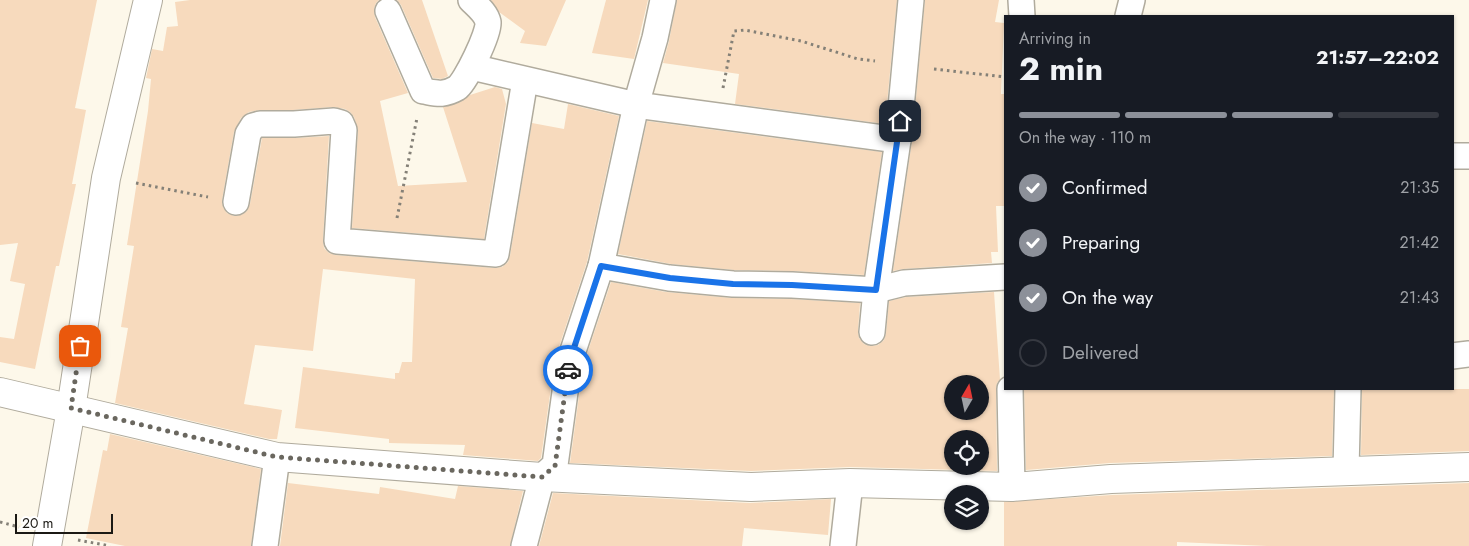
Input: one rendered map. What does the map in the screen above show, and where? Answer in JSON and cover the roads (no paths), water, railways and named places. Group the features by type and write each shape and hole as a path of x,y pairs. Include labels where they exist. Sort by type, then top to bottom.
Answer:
{"street":[{"path":"47,546 71,408 106,178 148,0"},
{"path":"388,11 423,91 442,94 458,88 472,67 486,34 488,23 483,13 471,0"},
{"path":"524,546 542,477 555,466 569,363 601,266 636,105 655,38 663,0"},
{"path":"872,332 876,290 898,140 910,0"},
{"path":"1021,0 1022,15"},
{"path":"1128,15 1132,0"},
{"path":"472,67 636,105 898,140"},
{"path":"236,202 248,134 253,126 260,124 334,121 341,123 344,130 337,241 496,254 525,80"},
{"path":"1454,156 1469,156"},
{"path":"601,266 670,278 733,284 876,290 904,283 1004,277"},
{"path":"1454,356 1469,354"},
{"path":"1010,390 1012,487"},
{"path":"1346,470 1348,390"},
{"path":"0,392 277,457 542,477 751,487 850,483 1012,487 1111,479 1469,467"},
{"path":"265,546 277,457"},
{"path":"843,546 850,483"}]}
